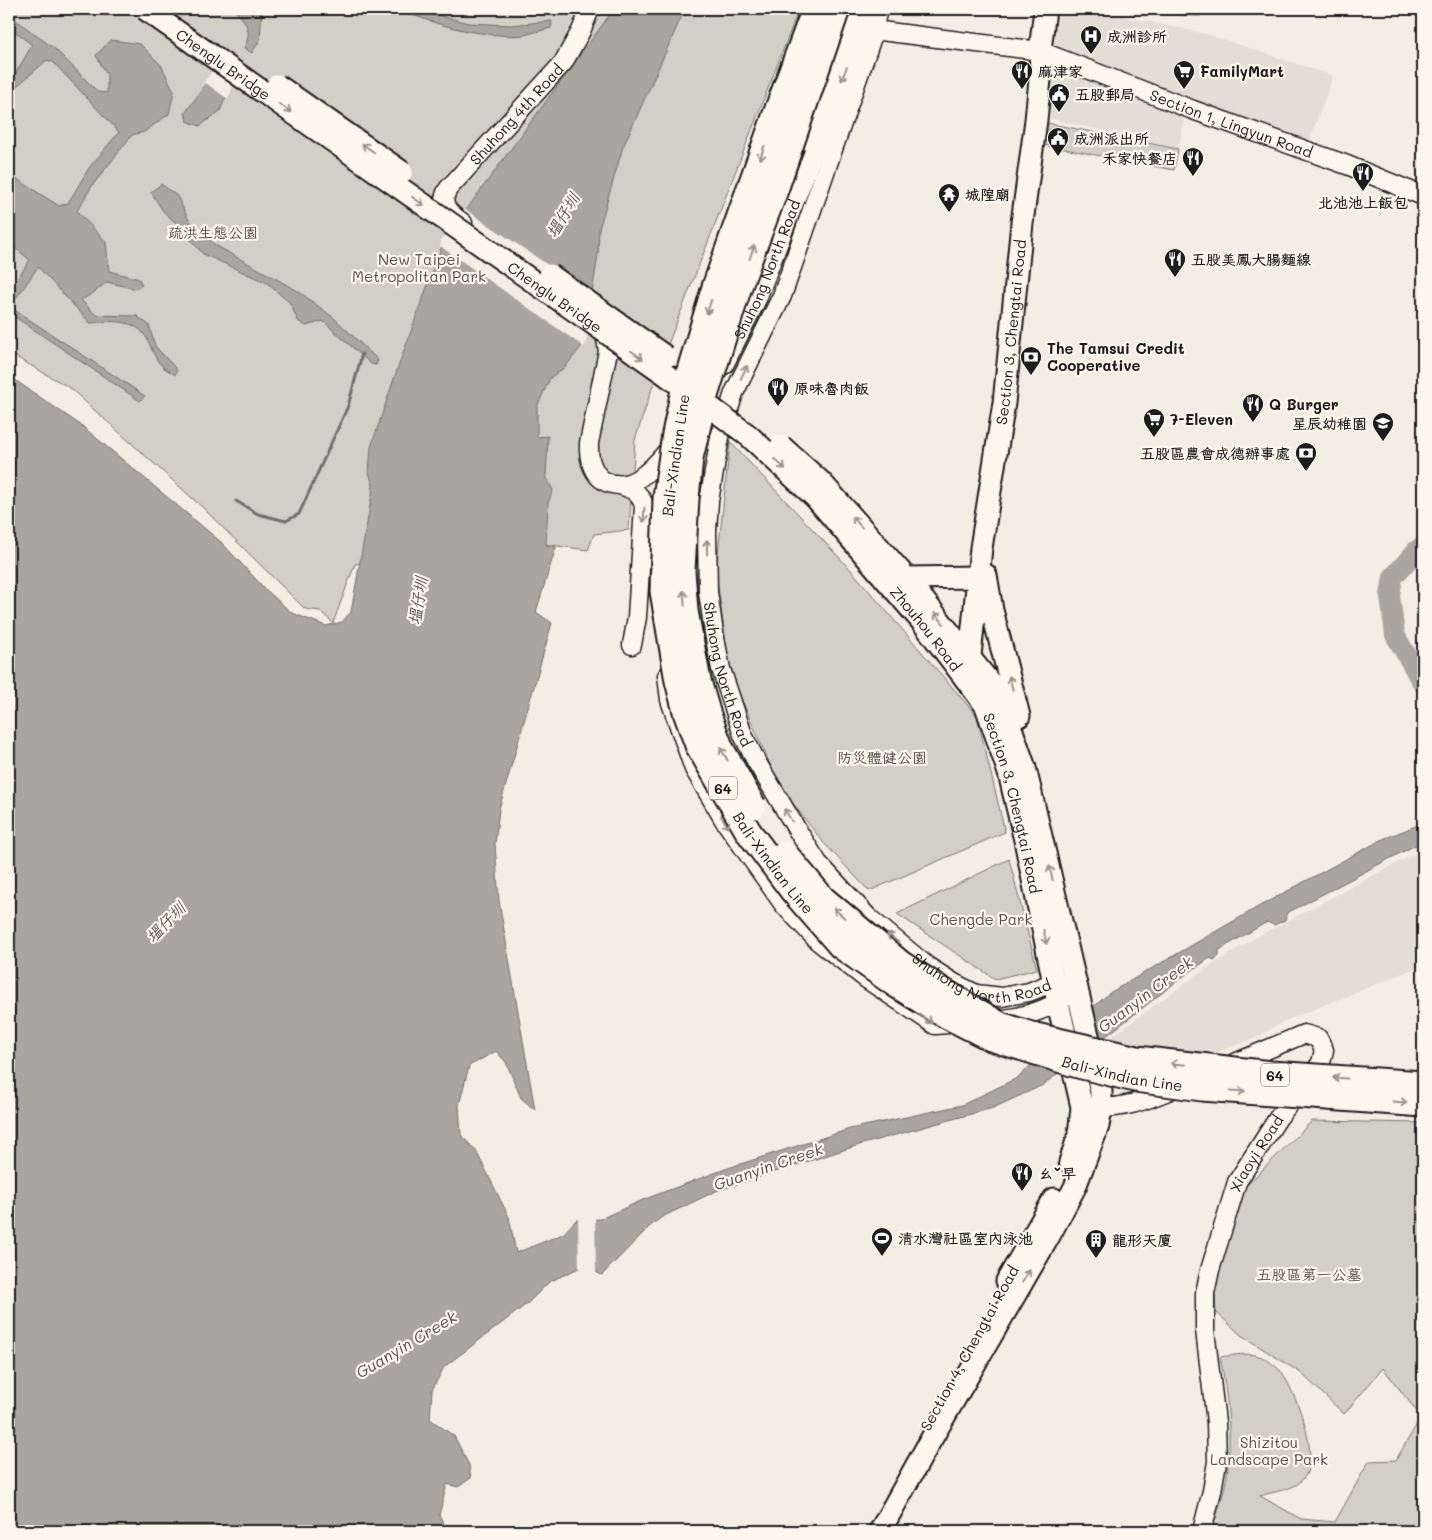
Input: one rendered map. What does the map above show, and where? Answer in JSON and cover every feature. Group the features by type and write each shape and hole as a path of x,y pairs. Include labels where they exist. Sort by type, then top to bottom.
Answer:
{"highway":[{"path":"776,114 804,9"},
{"name":"Bali-Xindian Line","path":"815,9 715,287 684,390 675,434 666,498 663,591 678,681 698,745 748,831 793,891 841,946 931,1007 991,1038 1036,1053 1135,1079 1202,1088 1423,1104"},
{"name":"Bali-Xindian Line","path":"837,9 775,190 739,286 704,399 690,458 682,571 685,611 698,681 720,747 769,834 824,899 901,964 943,992 1000,1025 1040,1038 1137,1059 1271,1074 1423,1084"},
{"path":"775,190 864,23"}],"main road":[{"name":"Chenglu Bridge","path":"146,9 657,368 748,435 815,496 898,577"},
{"name":"Chenglu Bridge","path":"170,9 656,349 754,422 821,482 898,577"},
{"name":"Section 3, Chengtai Road","path":"967,666 999,694 1025,768 1038,816 1101,1091 1091,1108 1074,1078 1025,840 1009,773 986,706 967,666 981,548 1004,403 1022,223 1036,120 1040,50 1045,9"},
{"path":"981,548 992,610 1011,681 1030,766 1038,816"},
{"path":"898,577 978,577"},
{"name":"Zhouhou Road","path":"898,577 924,624 967,666"},
{"name":"Section 4, Chengtai Road","path":"866,1531 1034,1231 1053,1201 1063,1181 1091,1108"},
{"name":"Section 4, Chengtai Road","path":"880,1531 1049,1236 1075,1187 1098,1126 1091,1108"}],"street":[{"name":"Shuhong 4th Road","path":"590,9 581,31 562,63 448,189 444,203 450,214 592,314 605,334 608,351 589,453 593,470 597,476 605,482 615,484"},
{"name":"Shuhong North Road","path":"862,9 864,23 782,296 734,393 720,437 709,501 707,532 708,592 714,633 726,687 756,762 818,863 868,917 927,966 976,994 1002,997 1029,992 1054,982 1080,997 1060,1010 1011,1018 935,1025 865,978 819,942 784,906 724,820 694,768 670,700 655,598 669,472 757,298 864,23 878,9"},
{"name":"Section 1, Lingyun Road","path":"864,23 1040,50 1193,110 1347,165 1423,196"},
{"path":"615,484 625,484 644,474 664,454 700,410"},
{"path":"615,484 629,487 637,492 644,506 636,617 632,645"},
{"name":"Xiaoyi Road","path":"1091,1108 1137,1104 1304,1034 1318,1038 1324,1050 1321,1063 1278,1118 1237,1182 1210,1270 1205,1293 1205,1330 1216,1422 1217,1462 1202,1531"}],"shaded area":[{"path":"1059,9 1087,9 1203,33 1333,76 1309,142 1189,99 1178,149 1044,117"},
{"path":"1416,853 1423,874 1423,965 1283,1022 1256,1038 1124,1085 1110,1038 1195,976 1253,939"}],"green space":[{"name":"New Taipei Metropolitan Park","path":"9,9 799,9 658,370 635,440 629,530 594,534 588,550 528,542 355,564 333,623 320,611 305,609 201,506 70,388 9,353"},
{"path":"1087,9 1203,9 1200,16"},
{"path":"1042,122 1178,149 1174,170 1039,144"},
{"name":"防災體健公園","path":"730,442 851,570 977,716 1005,832 869,891 823,842 780,787 730,673 716,572"},
{"name":"Chengde Park","path":"1009,859 1037,969 995,979 897,914"},
{"path":"1312,1121 1423,1123 1423,1531 1212,1531 1227,1476 1229,1446 1225,1386 1220,1357 1243,1354 1255,1355 1266,1359 1280,1370 1295,1397 1306,1429 1309,1445 1310,1460 1307,1473 1300,1482 1292,1487 1260,1496 1301,1519 1335,1522 1369,1461 1396,1460 1421,1417 1383,1368 1344,1414 1301,1373 1241,1335 1216,1312 1214,1280 1245,1187"}],"water":[{"path":"233,9 262,9 260,40 252,53 244,48 248,36 245,22"},
{"path":"402,9 418,9 469,23 511,25 552,21 551,28 524,35 496,35 444,25 413,15"},
{"name":"塭仔圳","path":"614,9 685,9 623,147 599,229 598,255 584,343 565,367 550,378 537,407 537,437 548,436 546,478 553,490 548,503 546,545 556,547 536,612 552,623 499,809 495,844 499,901 535,1110 521,1098 506,1062 496,1051 469,1066 459,1105 461,1135 476,1151 509,1217 516,1253 563,1234 576,1220 600,1219 645,1199 728,1168 850,1129 962,1105 1019,1077 1060,1035 1111,992 1258,907 1383,839 1423,823 1423,841 1287,913 1285,920 1274,925 1267,922 1219,950 1219,956 1214,960 1210,958 1185,975 1043,1085 993,1108 859,1145 716,1191 662,1217 649,1227 602,1275 583,1266 549,1282 528,1303 444,1367 432,1390 430,1419 454,1436 469,1465 471,1478 458,1487 447,1484 439,1515 448,1531 9,1531 9,376 82,426 221,542 265,589 292,613 326,626 342,622 351,612 372,495 373,485 369,472 371,447 444,240"},
{"path":"9,11 16,20 56,50 98,92 107,93 107,75 96,55 111,40 140,44 161,65 174,91 169,114 144,132 132,135 92,186 77,211 106,242 109,271 139,279 142,285 136,289 107,282 81,300 96,315 137,316 149,325 155,346 177,370 175,375 158,362 141,330 131,324 120,322 90,323 38,267 10,307 145,396 140,401 9,313 9,291 30,260 9,241 9,174 59,206 68,203 89,168 119,132 53,62 47,60 9,93 9,85 32,45 9,27"},
{"path":"214,73 231,85 220,111 200,126 187,121 185,113"},
{"path":"161,184 177,196 189,220 215,245 298,291 334,318 378,360 376,365 371,364 323,321 306,326 298,321 290,303 267,283 203,254 163,211 151,192"}],"pier":[{"path":"212,71 215,71 234,84 228,99 204,82"},
{"path":"465,209 594,296 584,347 440,246 442,239"},
{"path":"595,1216 596,1275 583,1269 579,1271 578,1218"}],"waterway":[{"path":"236,501 258,514 286,521 299,514 348,406 362,354"},
{"name":"Guanyin Creek","path":"1423,546 1417,550 1393,577 1390,596 1395,635 1423,684"}],"place":[{"name":"成洲診所","path":"1091,55"},
{"name":"麻津家","path":"1022,90"},
{"name":"FamilyMart","path":"1184,90"},
{"name":"五股郵局","path":"1059,113"},
{"name":"成洲派出所","path":"1058,157"},
{"name":"禾家快餐店","path":"1193,177"},
{"name":"北池池上飯包","path":"1363,192"},
{"name":"城隍廟","path":"949,213"},
{"name":"五股美鳳大腸麵線","path":"1175,278"},
{"name":"The Tamsui Credit Cooperative","path":"1031,376"},
{"name":"原味魯肉飯","path":"778,407"},
{"name":"Q Burger","path":"1253,423"},
{"name":"7-Eleven","path":"1154,438"},
{"name":"星辰幼稚園","path":"1383,442"},
{"name":"五股區農會成德辦事處","path":"1306,472"},
{"name":"ㄠˇ早","path":"1022,1192"},
{"name":"清水灣社區室內泳池","path":"882,1257"},
{"name":"龍形天廈","path":"1096,1259"}],"park label":[{"name":"疏洪生態公園","path":"213,232"},
{"name":"五股區第一公墓","path":"1309,1274"},
{"name":"Shizitou Landscape Park","path":"1269,1450"}]}
